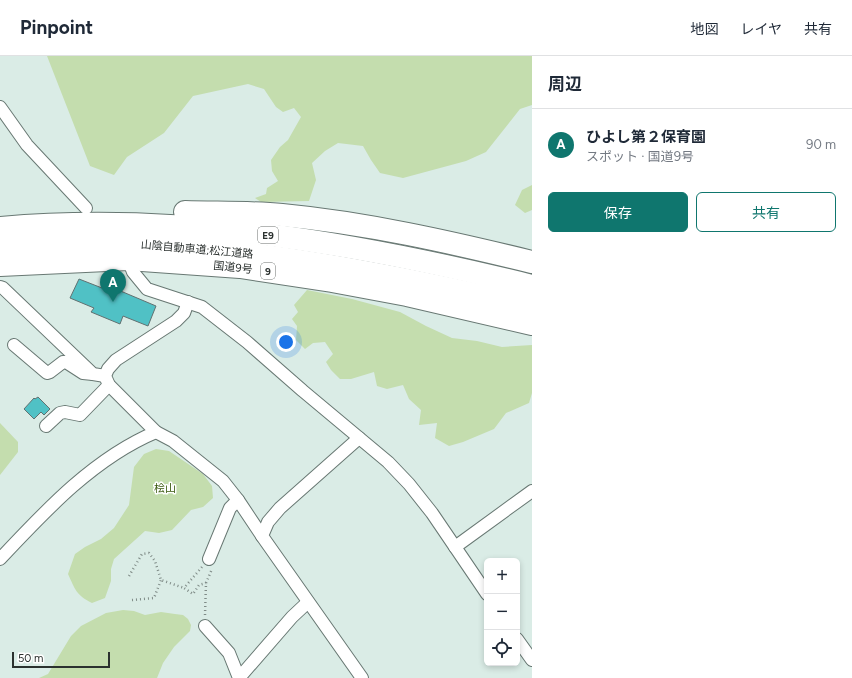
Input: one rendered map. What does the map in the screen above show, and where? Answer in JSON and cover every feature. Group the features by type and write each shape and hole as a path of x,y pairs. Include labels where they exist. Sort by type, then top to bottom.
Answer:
{"highway":[{"path":"0,212 86,208 281,215 358,225 468,247 532,262"},
{"name":"山陰自動車道;松江道路","path":"0,228 88,223 157,224 225,229 292,238 375,252 428,262 532,286"},
{"name":"山陰自動車道;松江道路","path":"0,247 91,243 155,244 220,250 286,258 354,269 425,282 532,307"},
{"name":"国道9号","path":"0,265 128,259 240,267 332,281 532,324"}],"street":[{"path":"0,107 27,146 86,208"},
{"path":"128,259 133,272 148,289 202,307 211,313 388,462 409,484 432,513 484,589"},
{"path":"0,287 3,288 93,374 107,381 156,432 173,442 223,481 238,500 362,678"},
{"path":"46,426 60,413 65,412 80,415 107,381 108,369 116,360 181,317 188,302"},
{"path":"14,345 46,373 50,372 62,362 66,362 83,374 93,374"},
{"path":"0,559 63,494 102,463 135,442 156,432"},
{"path":"262,536 268,522 280,508 359,438"},
{"path":"456,547 532,492"},
{"path":"212,563 230,508 238,500"},
{"path":"205,626 228,653 239,678 292,617 308,602"},
{"path":"520,643 532,660"}],"path":[{"path":"130,576 142,554 149,553 155,561 161,580 154,598 132,600"},
{"path":"205,626 204,609 206,583 212,563"},
{"path":"184,588 212,563"},
{"path":"161,580 184,588 193,594 199,585 206,583"}],"green space":[{"path":"47,56 532,56 532,105 520,109 486,152 466,161 403,178 380,173 363,146 338,143 325,151 312,163 316,180 309,201 261,202 255,198 266,194 267,188 278,181 272,171 271,160 280,147 288,140 301,117 294,108 283,112 276,107 264,89 248,84 193,96 164,133 127,157 114,175 90,166"},
{"path":"532,185 532,210 525,213 515,205 522,190"},
{"path":"307,290 352,299 400,312 452,338 477,341 502,347 532,345 532,393 529,403 506,413 494,429 463,442 449,446 435,438 437,423 419,425 421,410 409,399 403,385 387,389 377,386 374,372 351,379 340,379 331,370 326,362 333,354 325,342 313,343 305,349 296,340 297,326 292,319 298,312 294,305"},
{"path":"0,423 18,442 18,452 0,475"},
{"name":"桧山","path":"156,449 169,451 203,474 212,486 213,498 203,507 191,510 172,530 159,533 145,531 114,559 111,569 111,581 105,598 92,603 82,597 74,588 68,574 75,554 101,539 114,528 129,505 134,467 144,454"},
{"path":"123,610 134,611 145,615 161,612 183,615 188,619 191,625 190,631 174,647 163,663 157,678 39,678 48,674 71,636 81,626 106,613"}],"building":[{"path":"79,279 102,288 104,284 156,306 148,326 123,316 120,324 91,312 94,308 70,298"},
{"path":"38,397 50,409 44,415 41,412 34,419 24,409 34,398 35,399"}],"place":[{"name":"ひよし第２保育園","path":"113,302"}]}
